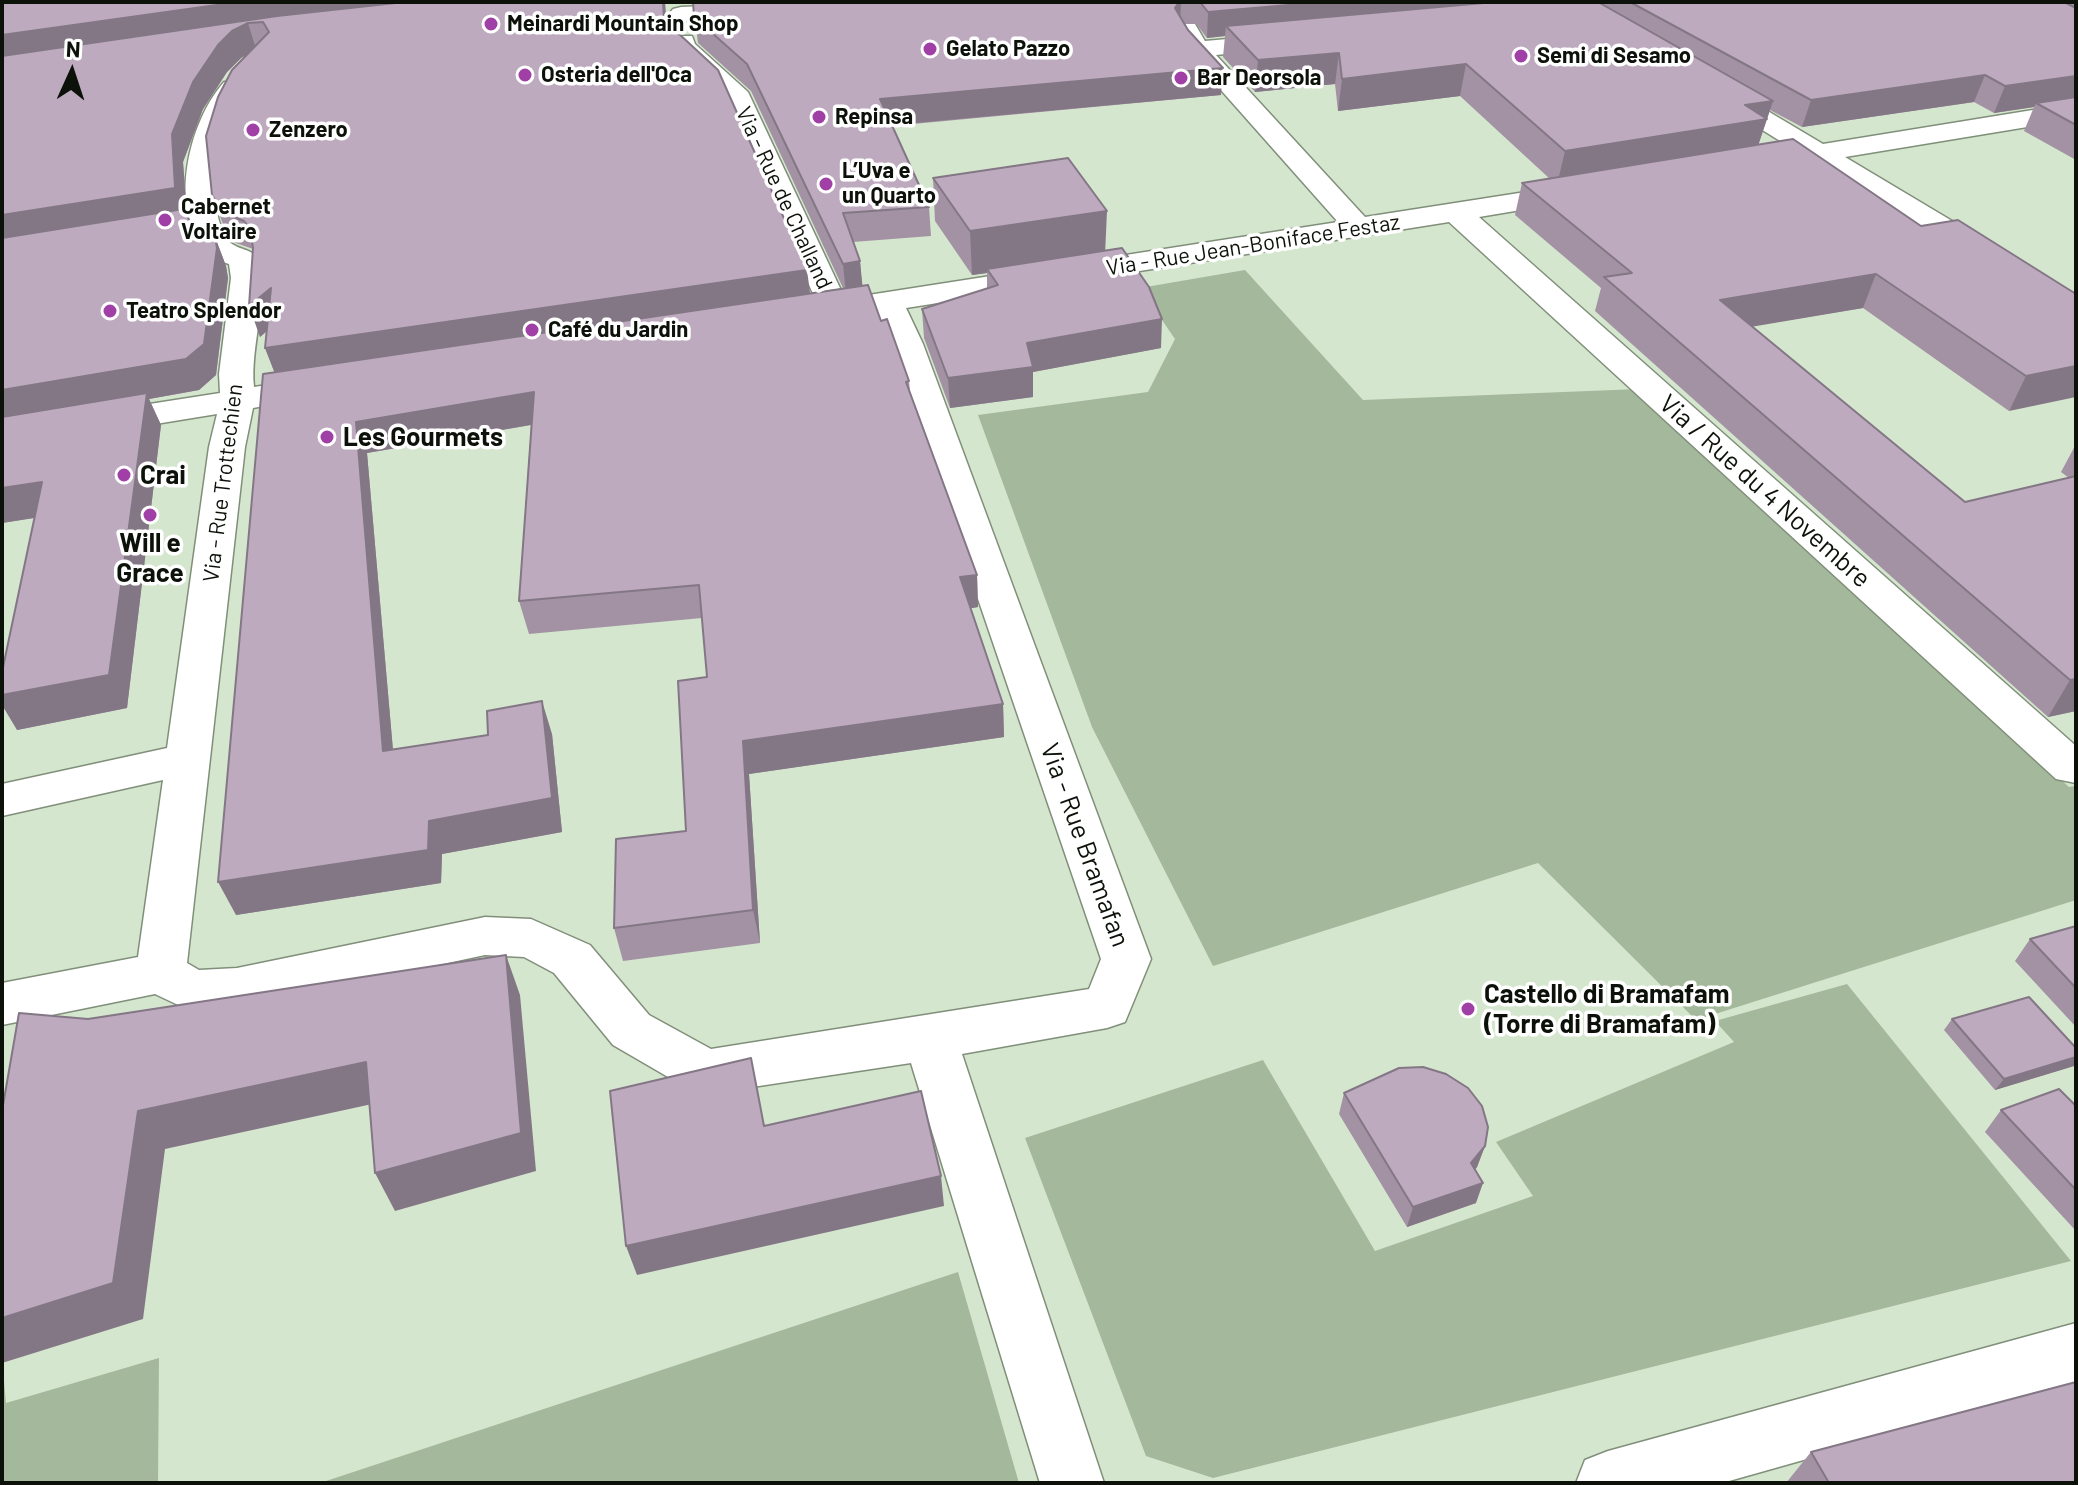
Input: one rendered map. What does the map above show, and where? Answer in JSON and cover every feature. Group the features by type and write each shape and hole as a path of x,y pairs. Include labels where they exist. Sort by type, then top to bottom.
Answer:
{"street":[{"path":"1140,3 1170,2 1198,49 1263,111 1360,229"},
{"path":"680,8 781,11"},
{"name":"Via - Rue de Challand","path":"680,8 683,46 748,91 819,312"},
{"path":"1198,49 1306,39"},
{"path":"174,230 205,225 199,164 228,92 250,73"},
{"path":"1691,77 2076,308"},
{"path":"1731,167 2076,111"},
{"name":"Via - Rue Jean-Boniface Festaz","path":"819,312 1609,188"},
{"name":"Via / Rue du 4 Novembre","path":"1457,213 2074,768"},
{"name":"Via - Rue Trottechien","path":"161,973 227,447 238,398 236,374 246,278 243,259 219,250 205,225"},
{"name":"Via - Rue Bramafan","path":"887,301 907,344 1126,959 1107,1007 930,1038"},
{"path":"2,438 353,382"},
{"path":"2,800 188,759"},
{"path":"2,1004 161,973 193,991 237,988 485,936 531,938 572,959 631,1030 706,1072 930,1038 1072,1483"},
{"path":"1608,1483 2076,1353"}],"green space":[{"path":"1245,270 1363,400 1639,389 2069,787 2076,786 2076,900 1696,1020 1538,863 1213,966 1092,727 978,415 1148,392 1175,339 1140,288"},
{"path":"1847,984 2071,1261 1213,1478 1146,1456 1025,1138 1263,1060 1375,1251 1533,1196 1496,1142 1734,1042 1715,1021"},
{"path":"958,1272 1019,1483 320,1483"},
{"path":"159,1358 158,1483 2,1483 2,1381 6,1403"}],"building":[{"path":"238,2 2,35 2,3"},
{"path":"405,2 663,2 664,20 718,70 807,270 265,348 271,288 249,306 253,248 250,229 244,221 222,212 212,195 206,136 218,97 232,70 269,32 263,22 248,23 232,31 218,45 193,82 172,134 175,188 2,215 2,56 277,16"},
{"path":"693,2 1179,2 1175,8 1188,30 1223,68 880,99 929,207 843,213 860,261 843,264 747,64 694,17"},
{"path":"1200,2 1323,2 1208,12"},
{"path":"1495,2 1598,2 1773,101 1745,105 1767,119 1565,151 1466,64 1342,79 1339,53 1258,60 1226,26"},
{"path":"1630,2 2064,2 2076,8 2076,76 2005,86 1985,75 1811,100"},
{"path":"2076,97 2076,125 2036,103"},
{"path":"1793,139 1921,226 1958,220 2076,294 2076,366 2026,376 1876,274 1720,300 1965,502 2076,476 2076,679 2070,680 1604,277 1632,273 1522,183"},
{"path":"1068,158 1107,211 970,231 933,178"},
{"name":"Teatro Splendor","path":"183,209 194,228 215,237 217,248 204,344 186,359 2,390 2,238"},
{"path":"1122,248 1149,287 1162,319 1027,343 1033,367 948,378 922,309 998,285 987,269"},
{"path":"868,285 881,321 887,319 909,381 906,382 977,575 960,577 1003,704 743,741 753,910 614,928 616,839 686,831 678,681 707,677 699,585 519,601 534,392 356,422 383,751 488,735 487,711 542,701 552,798 429,821 428,850 218,882 263,374"},
{"path":"147,393 109,675 2,695 2,672 42,482 2,488 2,417"},
{"path":"2076,926 2076,988 2030,939"},
{"path":"506,955 521,1133 375,1173 366,1062 138,1111 113,1283 2,1318 2,1111 19,1013 88,1019"},
{"path":"2029,997 2076,1048 2076,1057 2004,1079 1952,1019"},
{"path":"751,1058 764,1126 921,1091 941,1176 626,1246 610,1091"},
{"path":"1423,1067 1446,1074 1468,1088 1482,1106 1488,1127 1485,1146 1471,1163 1483,1183 1413,1207 1344,1093 1399,1068"},
{"path":"2059,1089 2076,1106 2076,1190 2001,1110"},
{"path":"2076,1382 2076,1483 1829,1483 1811,1452"}],"place":[{"name":"Meinardi Mountain Shop","path":"491,24"},
{"name":"Gelato Pazzo","path":"930,49"},
{"name":"Semi di Sesamo","path":"1521,56"},
{"name":"Osteria dell'Oca","path":"525,75"},
{"name":"Bar Deorsola","path":"1181,78"},
{"name":"Repinsa","path":"819,117"},
{"name":"Zenzero","path":"253,130"},
{"name":"L’Uva e un Quarto","path":"826,184"},
{"name":"Cabernet Voltaire","path":"165,220"},
{"name":"Teatro Splendor","path":"110,311"},
{"name":"Café du Jardin","path":"532,330"},
{"name":"Les Gourmets","path":"327,437"},
{"name":"Crai","path":"124,475"},
{"name":"Will e Grace","path":"150,515"},
{"name":"Castello di Bramafam (Torre di Bramafam)","path":"1468,1009"}]}
